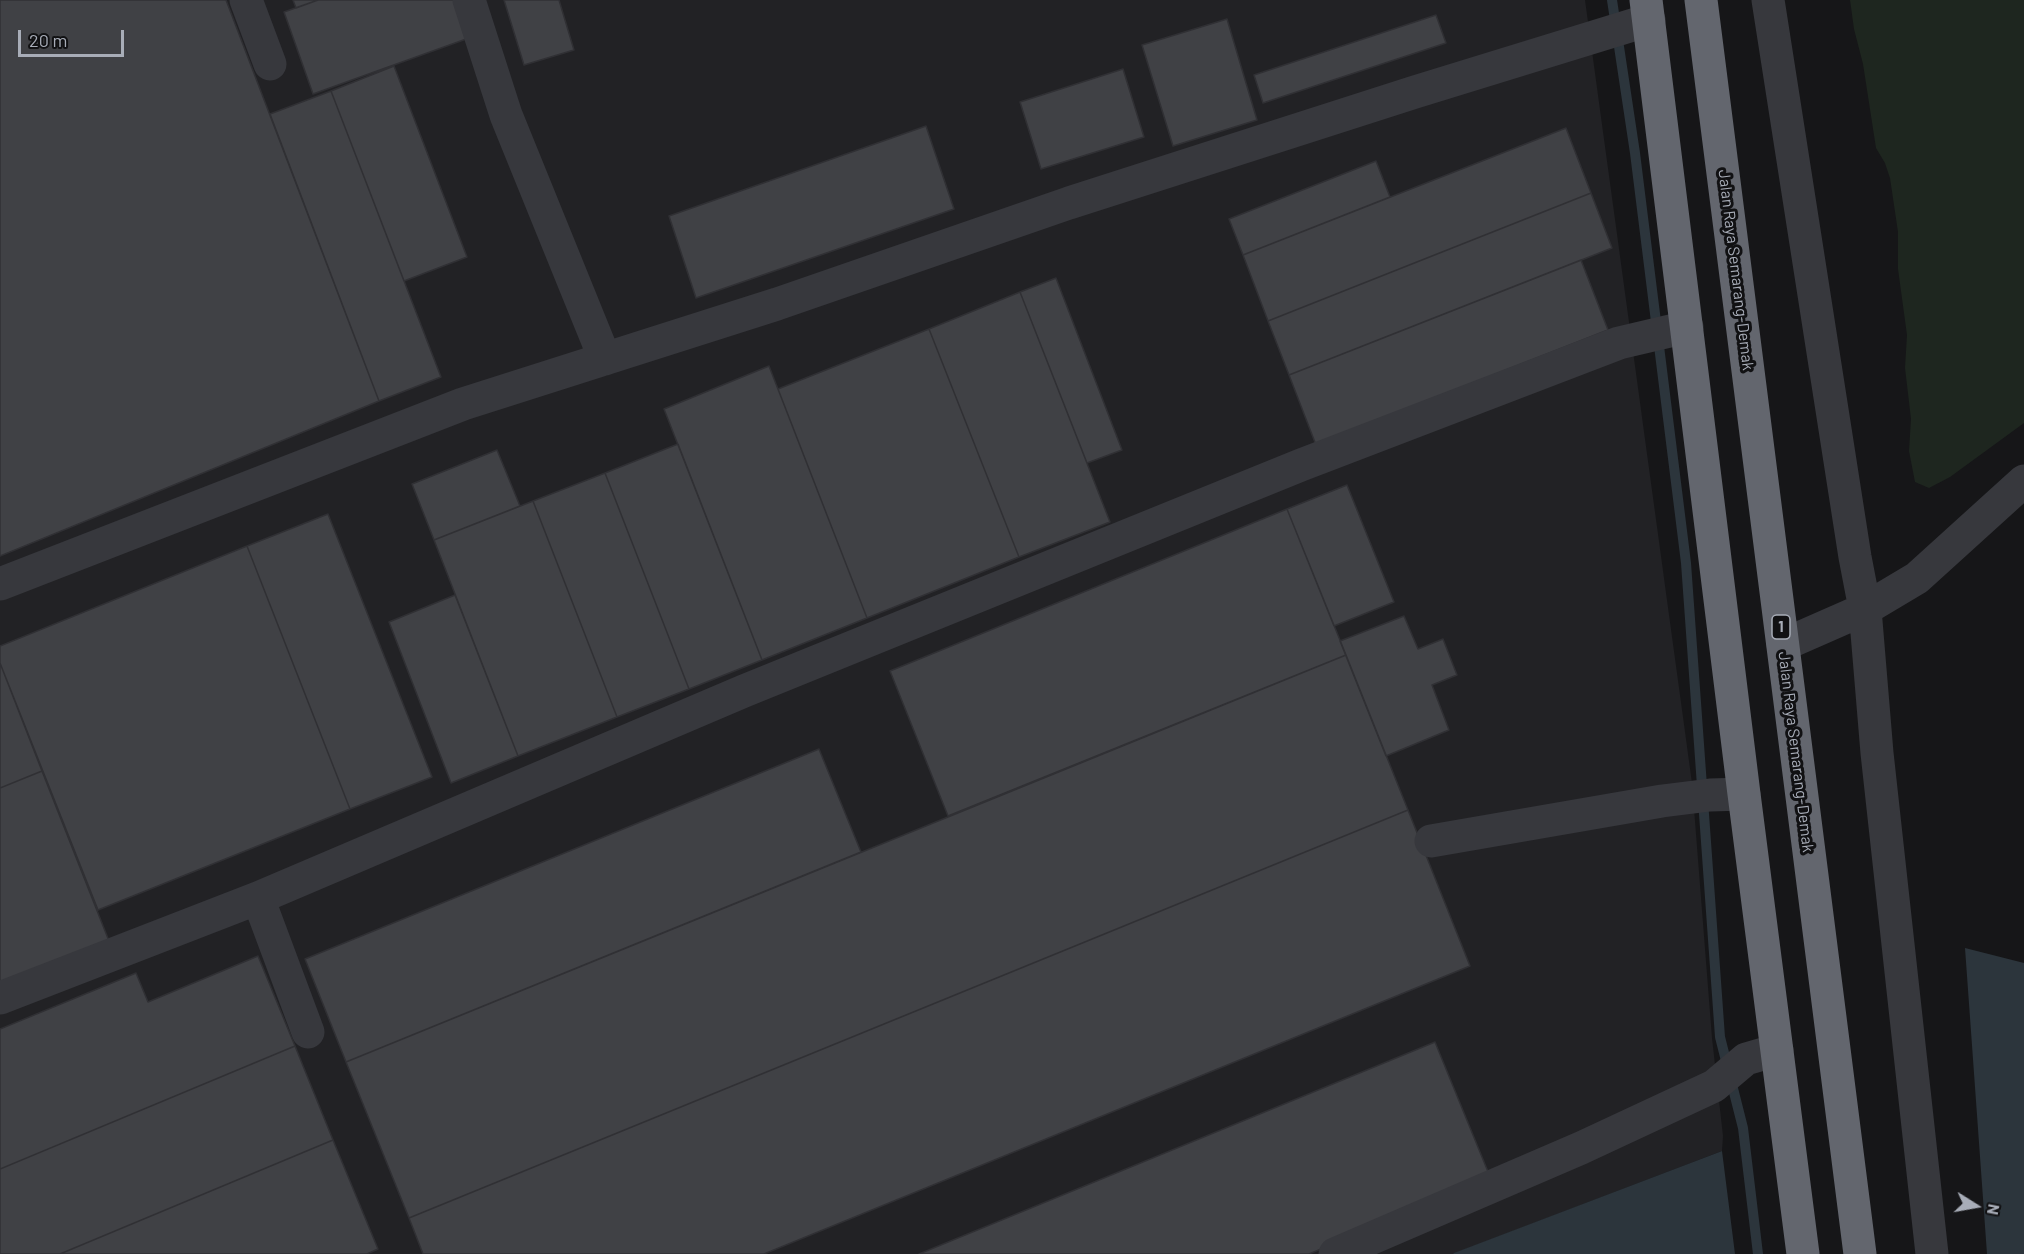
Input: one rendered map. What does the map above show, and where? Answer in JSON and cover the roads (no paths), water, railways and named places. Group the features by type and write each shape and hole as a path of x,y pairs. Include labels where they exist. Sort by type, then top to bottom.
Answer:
{"highway":[{"name":"Jalan Raya Semarang-Demak","path":"1701,0 1860,1254"},
{"path":"1647,10 1803,1254"}],"street":[{"path":"246,0 270,64"},
{"path":"469,0 506,115 605,359"},
{"path":"1768,0 1854,557 1865,609 1876,753 1932,1254"},
{"path":"0,584 463,404 777,304 1069,203 1415,92 1647,10"},
{"path":"0,998 258,898 744,691 1301,465 1619,343 1687,327"},
{"path":"1783,645 1865,609 1917,578 2024,481"},
{"path":"1431,841 1662,801 1710,795 1744,794"},
{"path":"258,898 308,1032"},
{"path":"1335,1254 1581,1148 1714,1086 1746,1059 1777,1050"}],"waterway":[{"path":"1612,0 1635,153 1686,563 1720,1037 1743,1128 1758,1254"}]}
